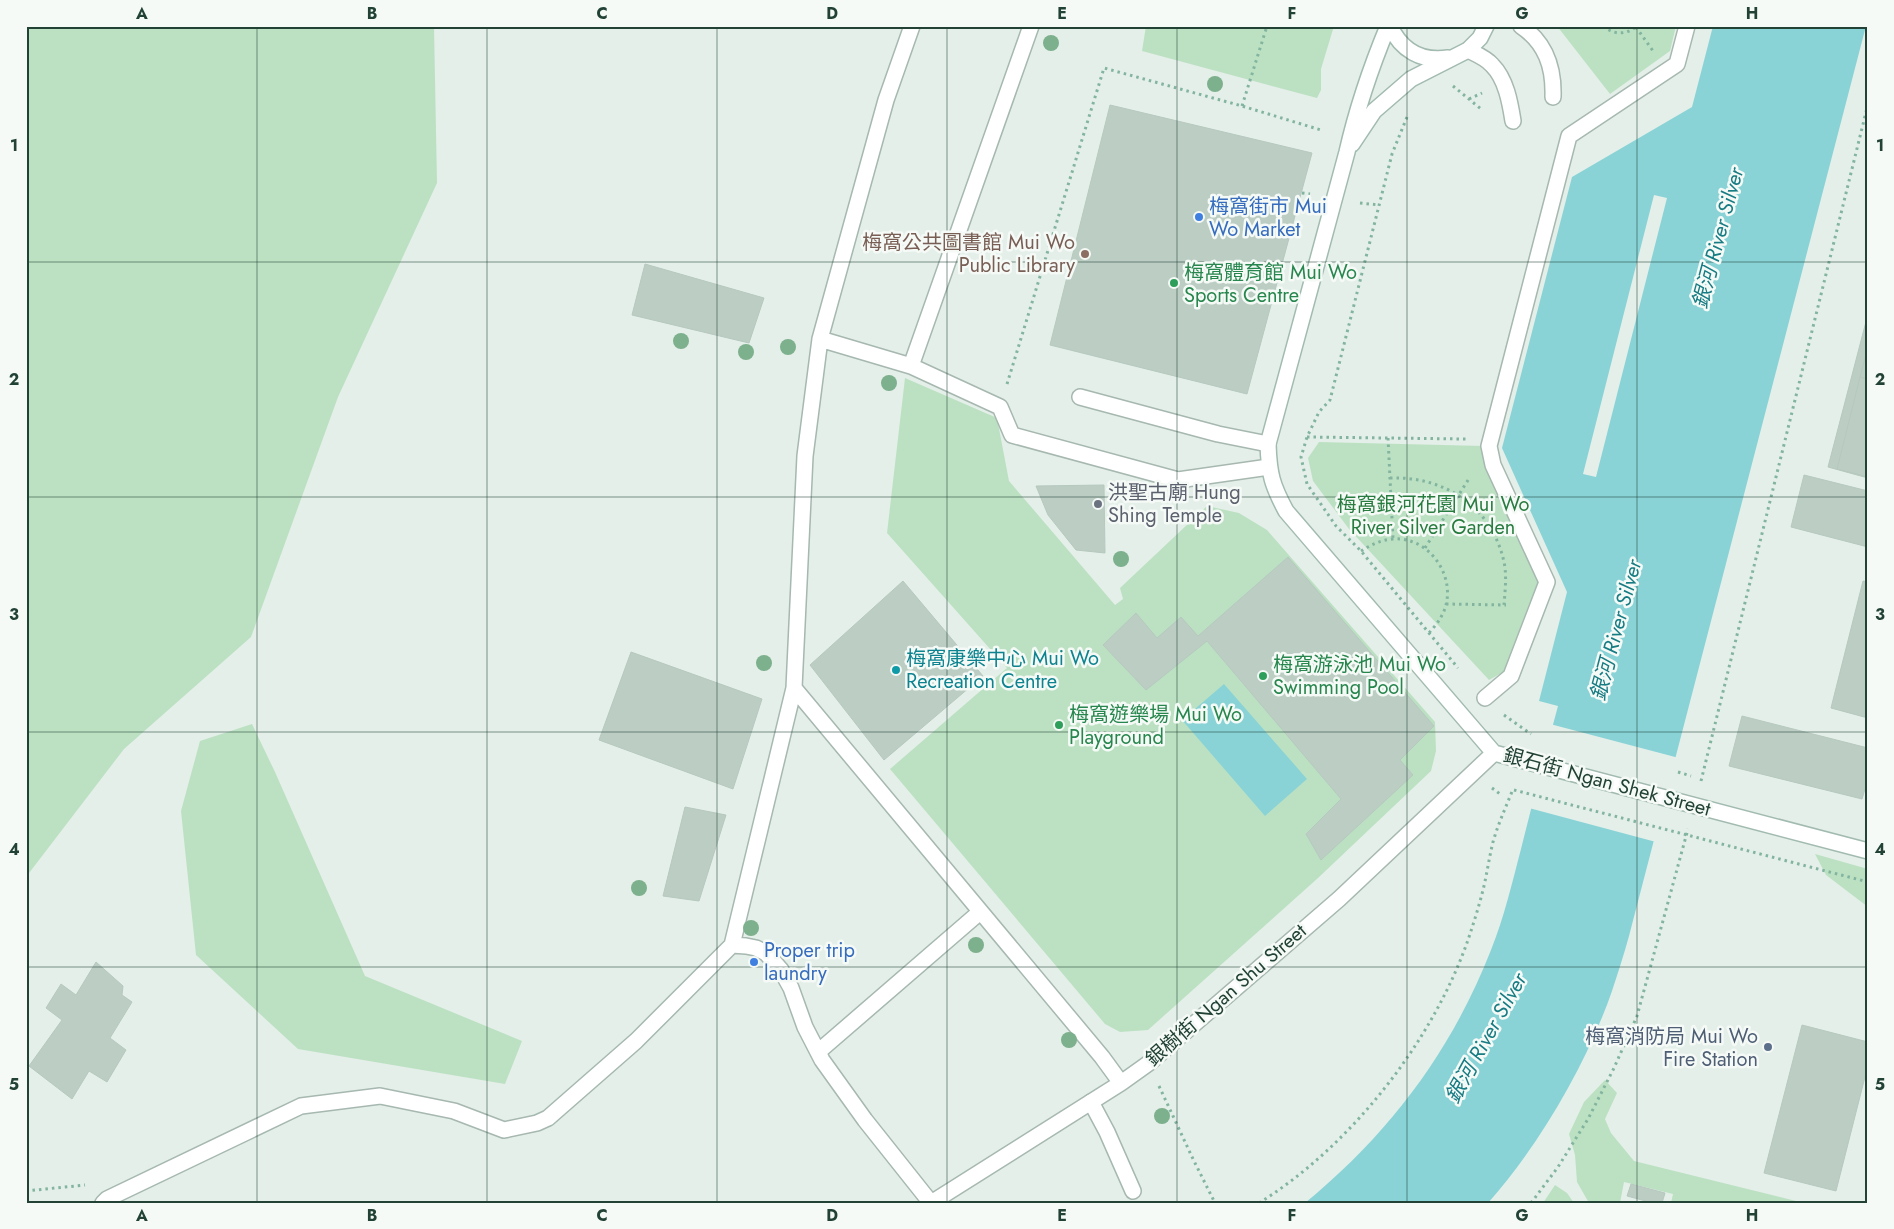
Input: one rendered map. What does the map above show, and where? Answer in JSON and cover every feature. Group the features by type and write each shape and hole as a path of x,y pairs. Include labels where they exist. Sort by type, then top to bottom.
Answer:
{"street":[{"path":"103,1203 107,1199 301,1106 380,1096 454,1111 504,1130 537,1123 548,1118 636,1040 732,945 794,688 805,456 820,340 886,100 912,26"},
{"path":"911,366 1031,26"},
{"name":"銀石街 Ngan Shek Street","path":"1389,26 1396,38 1408,50 1422,57 1438,60 1454,57"},
{"name":"銀石街 Ngan Shek Street","path":"1389,26 1369,71 1354,121 1268,444 1268,467 1273,488 1286,511 1494,753 1868,851"},
{"name":"銀石街 Ngan Shek Street","path":"1347,152 1374,111 1411,79 1468,50 1480,38 1486,26"},
{"path":"1521,26 1537,40 1550,62 1554,79 1553,96"},
{"path":"1485,698 1512,676 1548,582 1493,465 1490,443 1570,136 1677,64 1687,26"},
{"path":"1468,50 1493,65 1507,94 1513,120"},
{"path":"820,340 911,366 1000,407 1012,435 1178,480 1268,467"},
{"path":"1080,397 1218,434 1268,444"},
{"path":"794,688 1102,1057 1121,1083"},
{"name":"銀樹街 Ngan Shu Street","path":"931,1203 1121,1083 1149,1063 1338,899 1494,753"},
{"path":"818,1052 980,912"},
{"path":"732,945 756,948 766,953 781,970 791,988 805,1027 822,1060 865,1120 931,1203"},
{"path":"1091,1102 1107,1132 1133,1191"}],"path":[{"path":"1242,106 1267,26"},
{"path":"1603,26 1615,33 1622,34 1637,26"},
{"path":"1000,407 1104,68 1321,130"},
{"path":"1445,91 1452,86 1481,109"},
{"path":"1532,1203 1558,1167 1588,1119 1614,1068 1637,1016 1686,835 1687,804 1868,104"},
{"name":"銀石街 Ngan Shek Street","path":"1408,113 1392,154 1330,400 1318,412 1307,436 1301,457 1307,484 1336,526 1360,551 1473,687 1529,734"},
{"path":"1307,436 1490,443 1425,548"},
{"path":"1388,438 1393,539"},
{"path":"1390,478 1426,481 1446,488 1475,508 1488,524 1498,542 1504,563 1506,584 1504,605"},
{"path":"1360,551 1376,542 1393,539 1415,543 1425,548 1437,560 1444,574 1448,589 1446,604 1441,617 1429,633"},
{"path":"1446,604 1538,605"},
{"name":"銀石街 Ngan Shek Street","path":"1259,1203 1302,1172 1336,1142 1368,1108 1397,1072 1425,1030 1448,985 1468,939 1483,891 1493,842 1514,790 1868,882"},
{"path":"1149,1063 1215,1203"}],"green space":[{"path":"26,26 434,26 437,183 338,397 251,637 124,749 26,877"},
{"path":"1146,26 1334,26 1321,69 1321,90 1317,98 1142,51"},
{"path":"1557,26 1676,26 1670,51 1610,94"},
{"name":"梅窩遊樂場 Mui Wo Playground","path":"905,378 997,418 1009,481 1115,605 1123,599 1120,588 1207,506 1239,513 1267,530 1435,722 1436,751 1431,771 1318,878 1148,1030 1120,1032 1105,1024 890,769 1007,668 887,533"},
{"name":"梅窩銀河花園 Mui Wo River Silver Garden","path":"1319,442 1484,446 1541,579 1507,670 1489,680 1349,529 1313,481 1308,458"},
{"path":"252,724 365,976 522,1041 505,1084 298,1049 196,955 181,811 200,741"},
{"path":"1815,854 1868,869 1868,907 1826,875"},
{"path":"1605,1080 1617,1093 1605,1119 1611,1133 1634,1161 1796,1201 1796,1203 1671,1203 1673,1194 1624,1182 1620,1203 1589,1203 1577,1182 1575,1155 1569,1134 1584,1102"},
{"path":"1555,1185 1567,1193 1574,1203 1543,1203"}],"water":[{"name":"銀河 River Silver","path":"1713,26 1866,26 1629,936 1612,991 1589,1046 1560,1103 1525,1156 1488,1203 1305,1203 1364,1149 1414,1089 1437,1057 1457,1023 1496,938 1558,706 1539,701 1567,592 1502,448 1572,177 1692,107"},
{"path":"1224,684 1307,779 1265,816 1182,720"}],"pier":[{"path":"1654,195 1667,198 1596,477 1583,474"},
{"path":"1550,724 1679,758 1656,842 1529,808"}],"building":[{"path":"1110,105 1312,153 1247,394 1050,345"},
{"path":"645,264 764,298 749,343 632,315"},
{"path":"1868,314 1868,478 1828,467"},
{"path":"1868,347 1868,379 1860,377"},
{"path":"1860,377 1868,379 1868,477 1837,469"},
{"path":"1804,475 1868,491 1868,547 1791,527"},
{"path":"1104,485 1105,553 1076,550 1048,515 1036,486"},
{"path":"1288,557 1434,726 1400,760 1413,775 1321,860 1306,834 1341,799 1207,641 1146,690 1103,645 1136,613 1157,638 1181,617 1198,636"},
{"name":"梅窩康樂中心 Mui Wo Recreation Centre","path":"903,581 983,676 884,760 810,665"},
{"path":"1863,581 1868,582 1868,718 1831,708"},
{"path":"631,652 762,699 733,789 599,740"},
{"path":"1742,716 1868,748 1868,779 1862,799 1729,766"},
{"path":"685,807 726,815 699,901 663,896"},
{"path":"96,962 123,986 122,995 132,1002 110,1038 126,1050 107,1082 89,1071 72,1099 29,1066 62,1020 46,1008 61,984 76,995"},
{"path":"1802,1025 1868,1042 1868,1065 1836,1191 1764,1173"},
{"path":"1631,1184 1665,1193 1662,1203 1653,1203 1627,1196"}],"place":[{"name":"梅窩街市 Mui Wo Market","path":"1199,217"},
{"name":"梅窩公共圖書館 Mui Wo Public Library","path":"1085,254"},
{"name":"梅窩體育館 Mui Wo Sports Centre","path":"1174,283"},
{"name":"洪聖古廟 Hung Shing Temple","path":"1098,504"},
{"name":"梅窩康樂中心 Mui Wo Recreation Centre","path":"896,670"},
{"name":"梅窩游泳池 Mui Wo Swimming Pool","path":"1263,676"},
{"name":"梅窩遊樂場 Mui Wo Playground","path":"1059,725"},
{"name":"Proper trip laundry","path":"754,962"},
{"name":"梅窩消防局 Mui Wo Fire Station","path":"1768,1047"}]}
